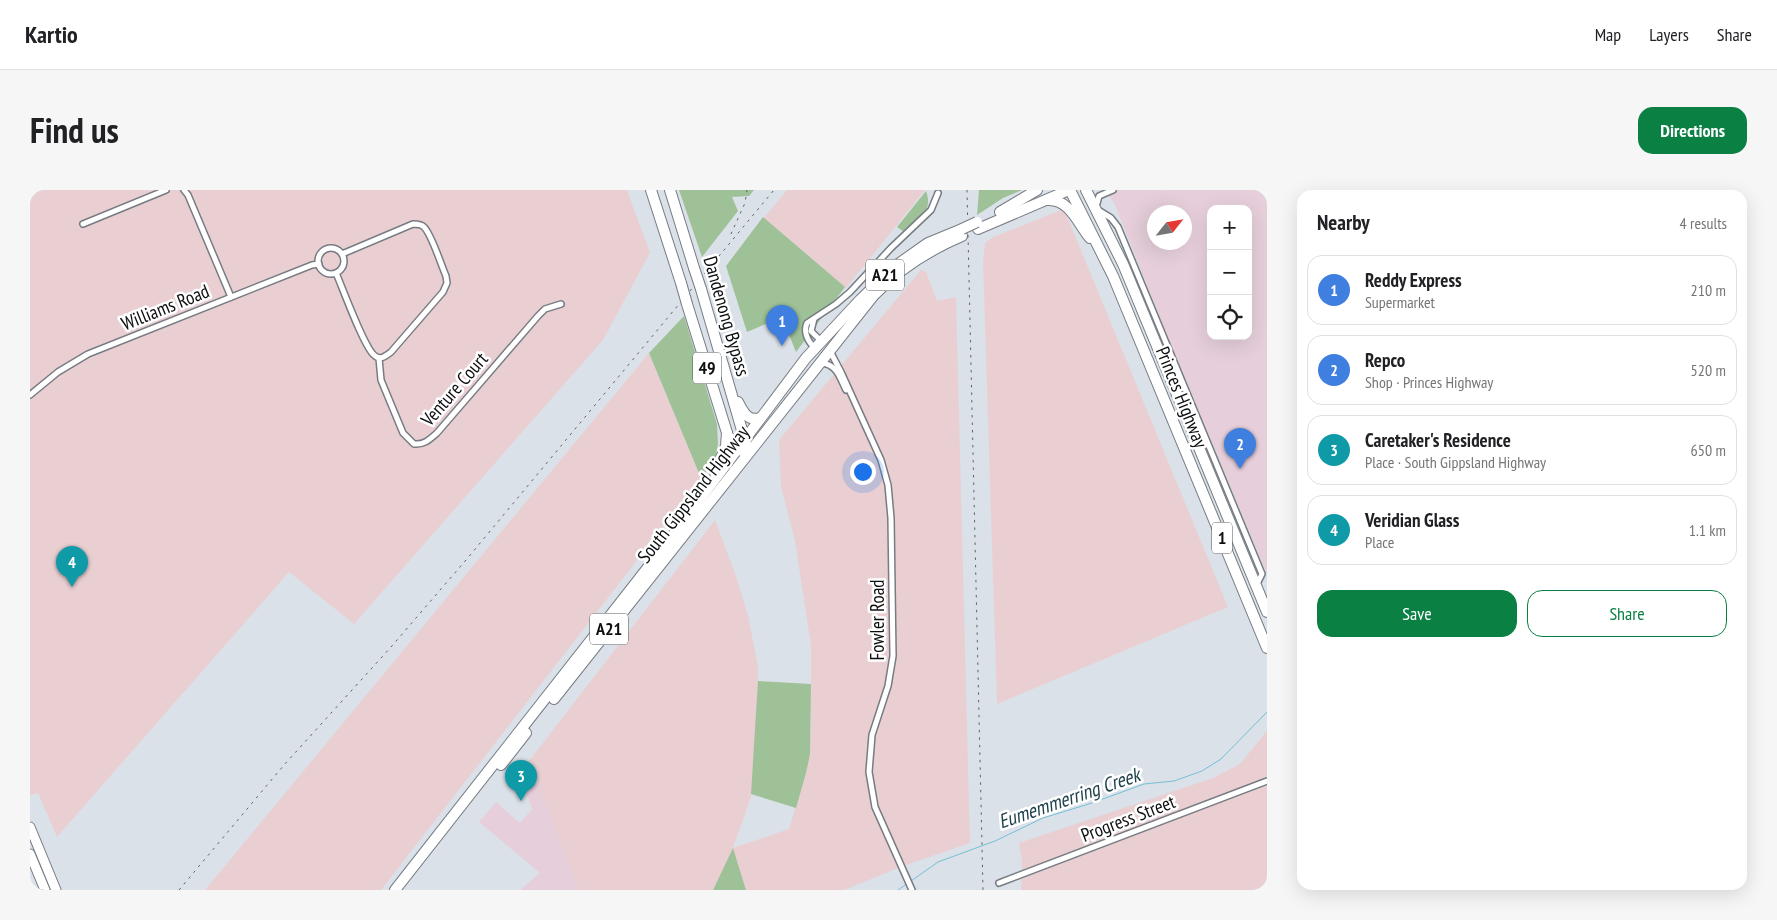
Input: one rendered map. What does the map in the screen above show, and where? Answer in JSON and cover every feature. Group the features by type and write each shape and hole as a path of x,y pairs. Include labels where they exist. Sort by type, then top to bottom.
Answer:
{"highway":[{"name":"Dandenong Bypass","path":"652,190 727,431 731,440 745,448"},
{"name":"Dandenong Bypass","path":"670,190 701,289 745,448"},
{"path":"1000,212 1037,190"},
{"name":"South Gippsland Highway","path":"978,225 1000,212 1052,190"},
{"name":"South Gippsland Highway","path":"403,890 436,843 745,448 762,415 818,344 875,284 903,260 928,244 1069,190"},
{"name":"Princes Highway","path":"1069,190 1102,252 1266,644"},
{"name":"Princes Highway","path":"1086,190 1110,236 1183,410 1195,427 1267,612"},
{"path":"1045,200 1056,200 1065,206 1102,252"},
{"name":"South Gippsland Highway","path":"667,550 705,495 829,351 870,300 888,282 924,255 962,232"},
{"path":"1110,236 1118,263 1145,330 1146,338 1141,344"},
{"path":"818,344 829,351"},
{"path":"1141,344 1147,345 1153,352 1174,398 1183,410"},
{"name":"49","path":"727,382 747,416 752,420 762,415"},
{"path":"1178,434 1195,427"},
{"name":"49","path":"705,495 726,446 727,431"},
{"name":"South Gippsland Highway","path":"394,890 436,843"}],"main road":[{"path":"30,827 56,890"},
{"path":"30,854 45,890"}],"street":[{"path":"83,224 166,190"},
{"path":"184,190 188,195 231,297"},
{"path":"1095,209 1098,193 1113,190"},
{"path":"818,344 809,342 805,330 807,323 846,296 891,248 928,213 935,204 938,194"},
{"name":"Princes Highway","path":"1095,209 1111,218 1117,225 1158,323 1195,427"},
{"path":"336,273 366,343 374,355 379,358 385,357 391,352 442,292 446,283 446,276 429,235 425,228 419,224 413,224 342,254"},
{"path":"327,249 335,249 344,258 343,266 336,273 324,271 319,264 320,255 327,249"},
{"name":"Williams Road","path":"30,395 58,372 88,354 312,265 319,264"},
{"name":"Venture Court","path":"379,358 382,380 403,433 414,444 421,444 437,433 538,316 545,309 561,304"},
{"path":"1145,316 1158,323"},
{"path":"816,317 811,331 818,344"},
{"name":"Fowler Road","path":"829,351 840,369 883,466 891,502 893,656 888,686 872,735 869,772 875,807 912,889"},
{"path":"818,364 825,363 832,366 853,398"},
{"name":"Progress Street","path":"999,883 1267,781"}],"shaded area":[{"path":"30,190 627,190 650,253 603,340 354,624 289,572 57,837 38,793 30,795"},
{"path":"787,190 925,190 846,288 763,219"},
{"path":"1106,190 1267,190 1267,574 1170,343 1115,205"},
{"path":"1064,209 1228,607 997,704 983,262 985,243 993,237"},
{"path":"921,270 926,272 937,301 956,297 970,843 906,865 844,890 746,890 733,849 713,890 579,890 529,761 715,520 748,615 758,667 758,698 751,797 733,848 789,829 806,773 811,729 811,646 795,541 781,486 779,440"},
{"path":"649,353 701,478 381,890 205,890"},
{"path":"1267,731 1267,890 1021,890 1022,860 1019,843 1213,778 1240,764"},
{"path":"529,761 579,890 520,890 540,873 479,822 496,802 520,823 532,809 519,773"}],"green space":[{"path":"679,190 754,190 749,196 732,197 738,211 702,257"},
{"path":"979,190 1022,190 1003,198 977,215"},
{"path":"926,191 928,204 926,210 904,232 897,227"},
{"path":"763,217 845,287 796,352 782,317 747,332 726,266"},
{"path":"684,316 717,424 718,444 715,460 701,478 649,353"},
{"path":"758,681 811,684 810,754 796,808 751,794"},
{"path":"733,848 746,890 713,890"}],"waterway":[{"name":"Eumemmerring Creek","path":"911,881 938,862 995,841 1043,818 1144,784 1174,781 1202,771 1221,759 1267,712"},
{"name":"Eumemmerring Creek","path":"898,890 908,883"}],"railway":[{"path":"731,234 745,203 747,190"},
{"path":"179,890 284,765 391,647 466,560 774,190"},
{"path":"967,190 983,890"}],"place":[{"name":"Reddy Express","path":"782,346"},
{"name":"Repco","path":"1240,469"},
{"name":"Veridian Glass","path":"72,587"},
{"name":"Caretaker's Residence","path":"521,801"}]}
